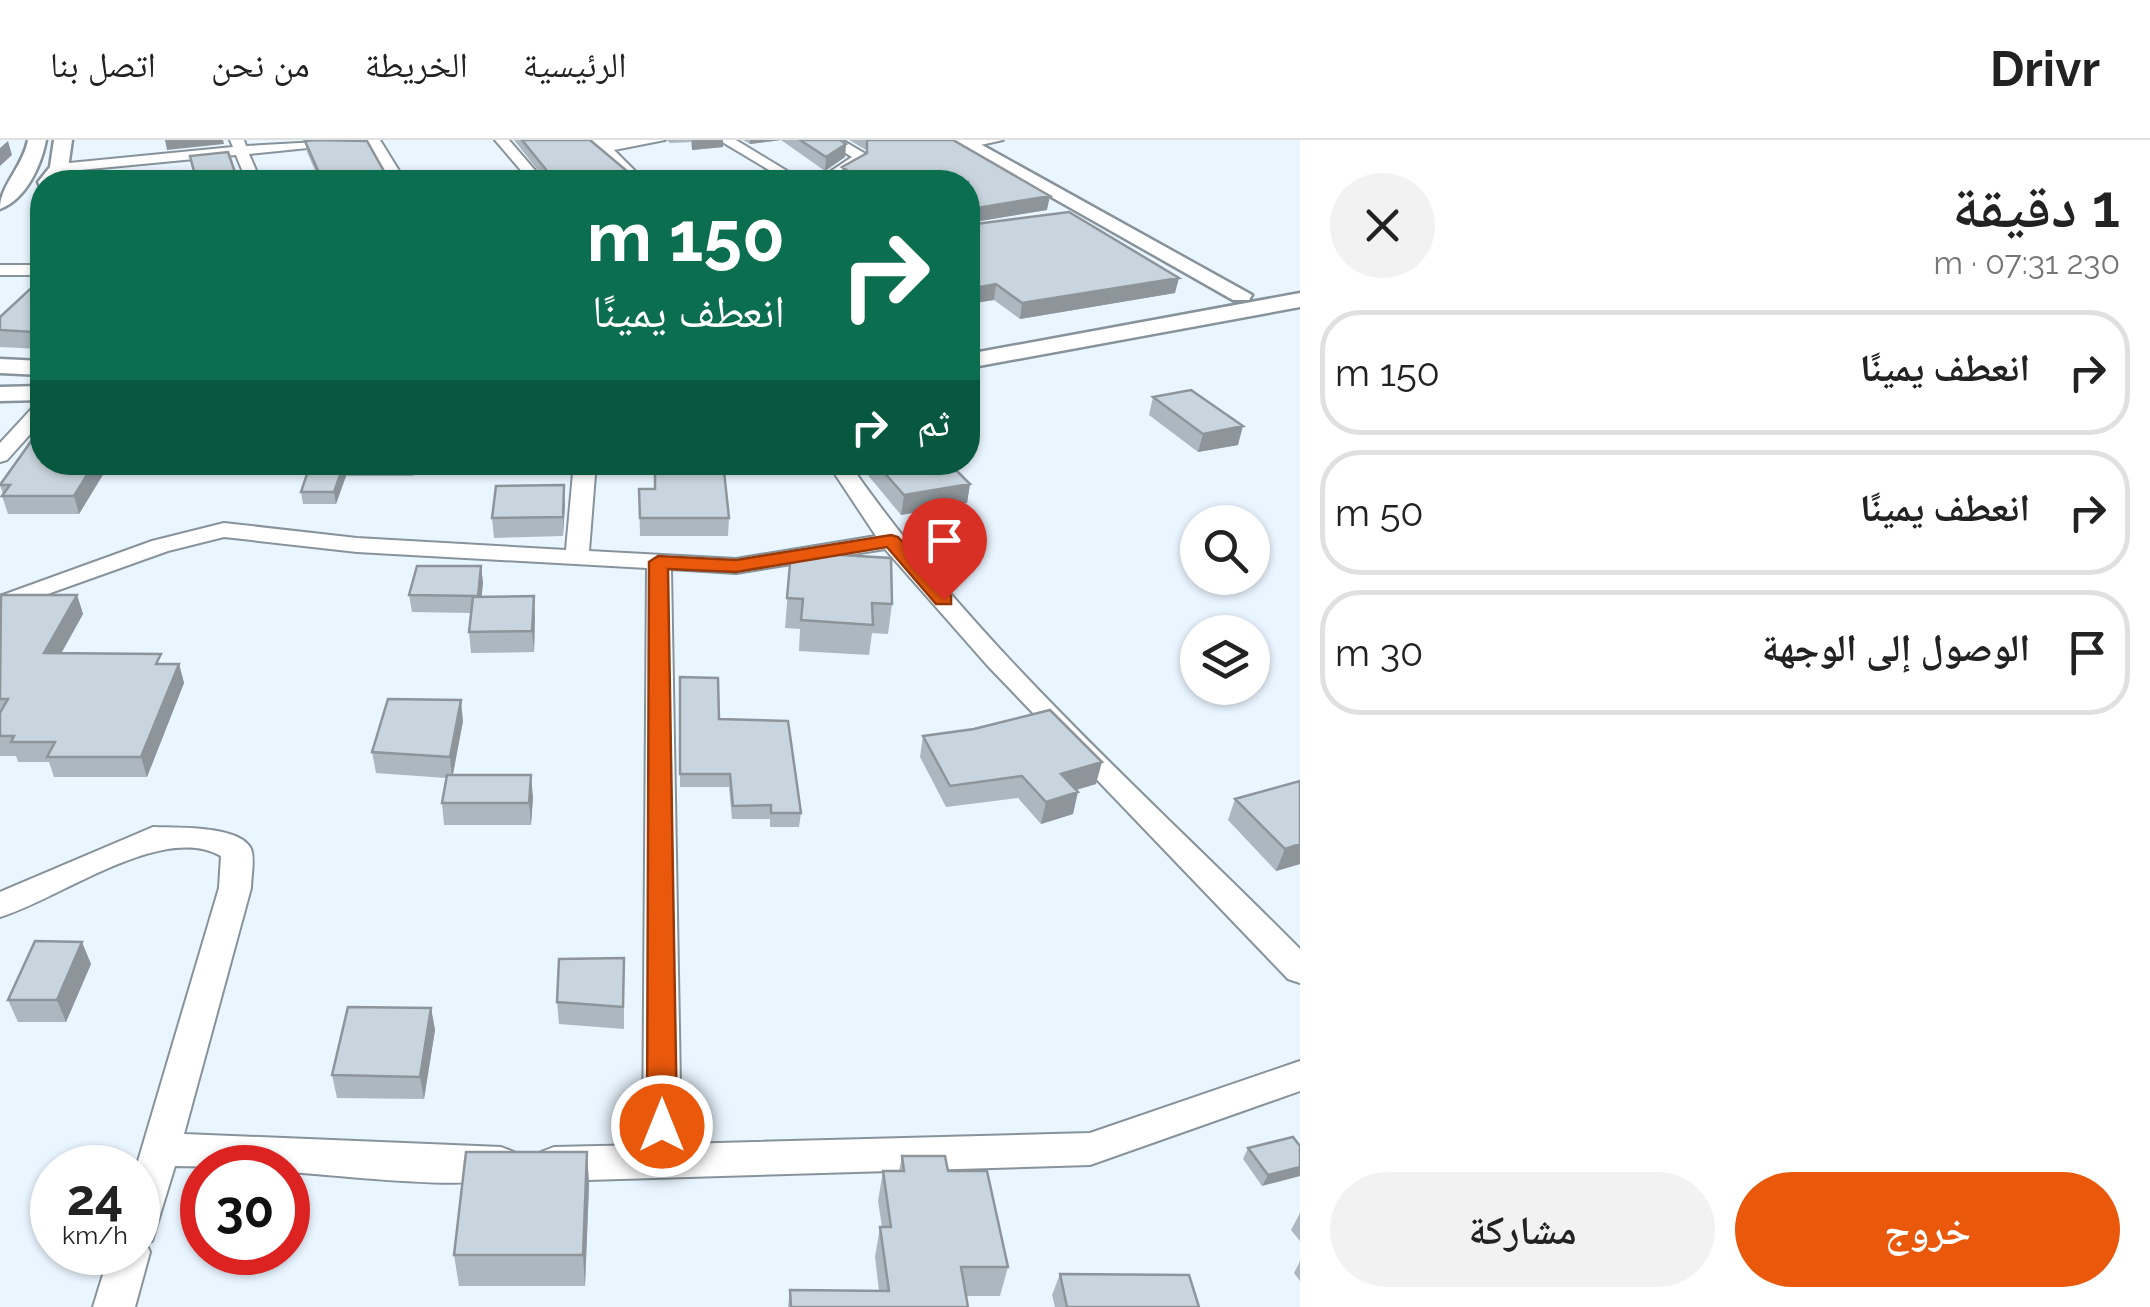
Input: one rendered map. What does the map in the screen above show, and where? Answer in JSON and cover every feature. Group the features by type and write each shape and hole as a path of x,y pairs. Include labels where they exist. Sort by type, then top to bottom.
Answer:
{"street":[{"path":"30,170 37,140"},
{"path":"53,170 63,140"},
{"path":"104,170 239,145 347,140"},
{"path":"373,140 392,170"},
{"path":"502,140 528,170"},
{"path":"600,144 658,140"},
{"path":"726,140 777,170"},
{"path":"832,140 859,156 857,163 844,170"},
{"path":"963,142 996,140"},
{"path":"963,142 1241,295"},
{"path":"600,144 627,170"},
{"path":"239,145 249,170"},
{"path":"7,210 30,171"},
{"path":"7,210 30,194"},
{"path":"1059,220 1095,214"},
{"path":"0,270 30,270"},
{"path":"980,340 1300,286"},
{"path":"980,359 1300,300"},
{"path":"0,366 30,367"},
{"path":"0,394 30,393"},
{"path":"0,456 30,423"},
{"path":"577,559 584,475"},
{"path":"846,475 891,541 996,659 1300,970"},
{"path":"0,604 160,546 224,530 271,532 357,545 736,566 891,541"},
{"path":"658,562 662,1163"},
{"path":"0,906 153,837 219,841 237,851 235,888 160,1152"},
{"path":"161,1149 432,1164 662,1163 1090,1149 1300,1076"},
{"path":"114,1307 123,1275"}],"building":[{"path":"522,140 590,140 626,170 546,170"},
{"path":"800,140 840,140 846,144 826,157"},
{"path":"867,140 953,140 1050,196 980,207 980,170 842,167 867,153"},
{"path":"305,141 367,141 383,170 318,170"},
{"path":"228,152 234,170 194,170 190,156"},
{"path":"1069,212 1179,278 1022,303 996,284 980,287 980,223"},
{"path":"30,289 30,332 0,330 0,317"},
{"path":"1191,390 1243,426 1203,434 1153,397"},
{"path":"30,443 30,475 87,475 74,496 2,496 10,485 0,485"},
{"path":"307,475 340,475 334,492 301,492"},
{"path":"655,475 724,475 729,518 640,518 639,489 655,489"},
{"path":"886,475 961,475 970,484 904,495"},
{"path":"564,485 563,517 492,518 496,486"},
{"path":"791,552 891,558 892,604 872,603 873,625 801,620 803,599 787,598"},
{"path":"417,566 481,566 478,596 409,595"},
{"path":"1,595 77,595 44,653 161,654 156,664 179,664 141,757 47,757 55,742 11,742 14,736 0,736 0,713 8,699 0,699"},
{"path":"534,596 532,631 469,632 473,597"},
{"path":"680,677 718,678 719,719 788,721 801,813 771,813 771,805 733,806 730,774 680,774"},
{"path":"388,699 461,700 450,757 372,752"},
{"path":"1050,710 1102,762 1061,774 1078,792 1046,802 1022,776 950,786 923,736 974,729"},
{"path":"447,775 531,775 529,803 442,803"},
{"path":"1300,781 1300,844 1285,849 1235,799"},
{"path":"35,941 82,942 57,1000 8,1000"},
{"path":"624,958 623,1007 557,1002 559,959"},
{"path":"348,1007 431,1008 420,1077 332,1075"},
{"path":"1293,1137 1300,1146 1300,1167 1268,1175 1248,1148"},
{"path":"466,1152 587,1152 583,1255 454,1255"},
{"path":"902,1156 945,1156 948,1171 987,1171 1008,1267 961,1267 968,1307 791,1307 790,1290 889,1291 880,1227 891,1227 883,1171 904,1171"},
{"path":"1060,1274 1189,1275 1199,1307 1067,1307"}],"route":[{"path":"662,1126 658,562 736,566 891,541 944,600"}]}
